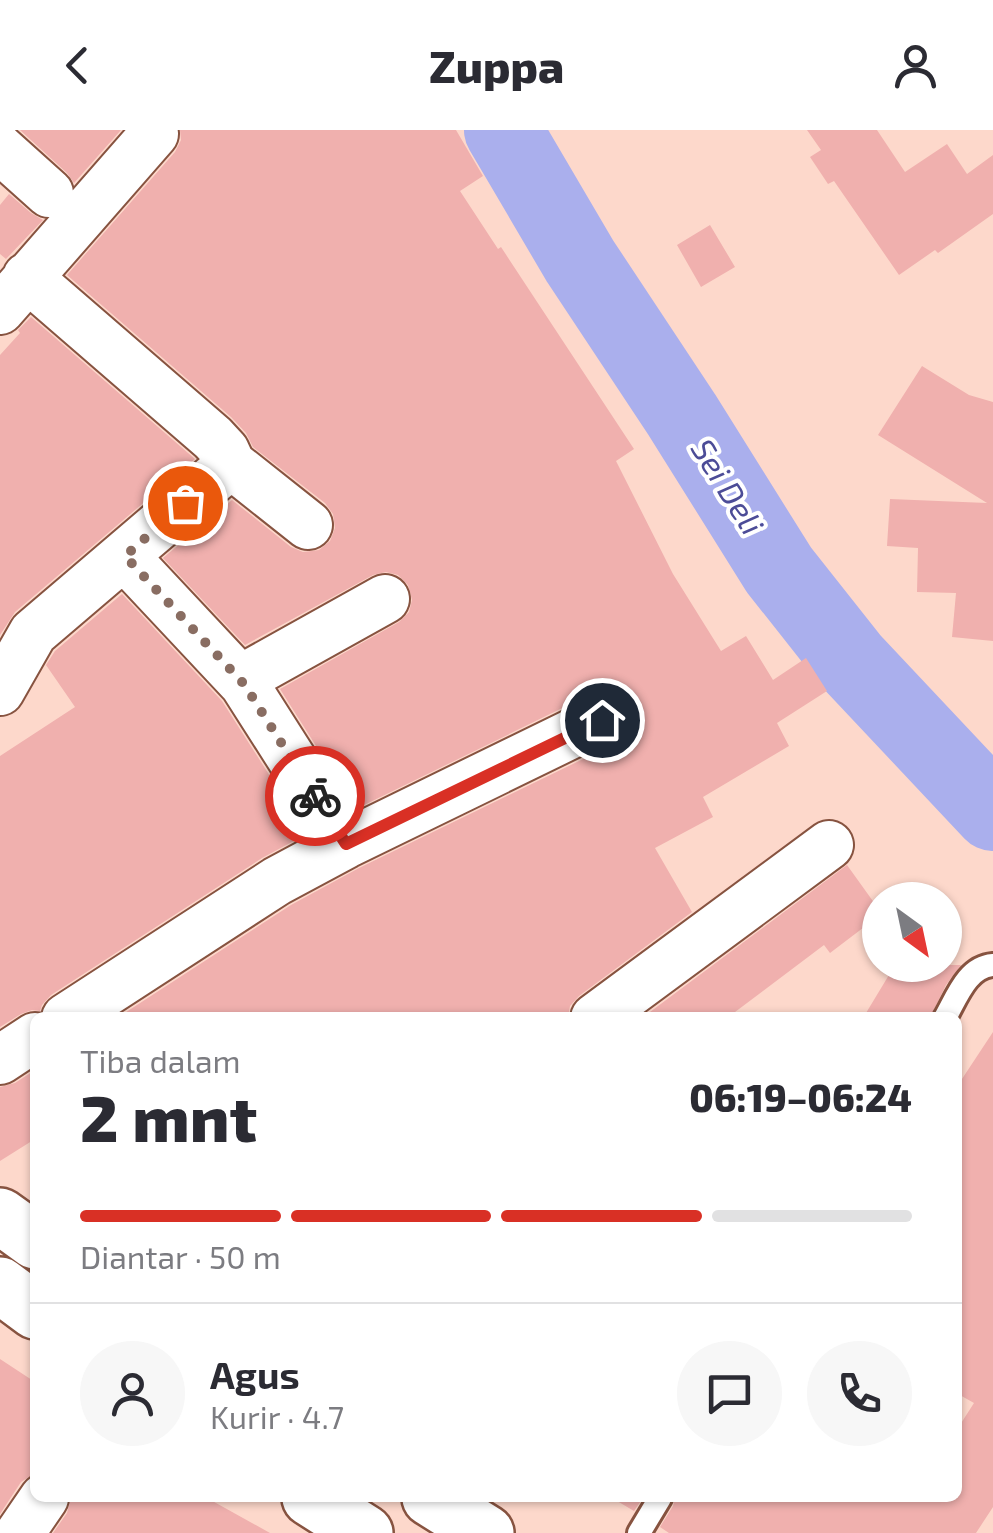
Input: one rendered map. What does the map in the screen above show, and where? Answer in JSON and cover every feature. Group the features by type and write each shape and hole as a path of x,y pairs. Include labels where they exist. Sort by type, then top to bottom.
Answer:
{"main road":[{"path":"0,1216 30,1237"},
{"path":"0,1285 30,1307"},
{"path":"316,1502 365,1533"},
{"path":"436,1502 486,1533"}],"street":[{"path":"154,134 14,294 212,438 232,464 308,524"},
{"path":"0,149 49,194"},
{"path":"0,690 33,633 232,464"},
{"path":"125,556 244,684 346,844"},
{"path":"244,684 246,677 386,598"},
{"path":"75,1012 277,882 346,844 602,720"},
{"path":"603,1012 828,845"},
{"path":"0,1060 30,1040"},
{"path":"20,1533 41,1502"}],"lane":[{"path":"948,1012 970,974 982,966 993,965"},
{"path":"639,1533 658,1502"}],"building":[{"path":"20,130 121,130 74,183"},
{"path":"180,130 456,130 483,176 460,191 634,449 616,461 673,574 721,651 746,636 773,680 806,658 827,691 777,723 789,746 703,797 713,817 655,848 692,912 579,996 569,1012 126,1012 291,905 614,744 624,735 629,722 627,708 618,697 605,692 591,694 356,809 280,689 399,622 409,612 412,600 408,585 398,575 373,575 245,645 163,558 232,500 291,547 303,552 319,550 330,541 335,528 333,514 325,503 253,447 231,417 67,275 175,152 181,140"},
{"path":"807,130 877,130 905,172 947,144 967,174 993,155 993,214 899,275 834,181 828,184 810,157 821,150"},
{"path":"9,194 43,220 6,259 0,254 0,205"},
{"path":"710,225 735,267 701,287 677,245"},
{"path":"31,317 195,459 15,612 0,635 0,355"},
{"path":"922,366 969,395 993,402 993,641 952,637 956,593 917,592 918,548 887,546 890,499 987,503 878,435"},
{"path":"122,594 222,701 307,834 262,858 51,995 40,1011 21,1014 0,1027 0,756 75,707 46,665 55,651"},
{"path":"847,865 862,886 862,929 830,953 824,945 735,1012 650,1012"},
{"path":"885,982 948,982 933,1012 867,1012"},
{"path":"993,1032 993,1507 976,1533 669,1533 660,1527 674,1502 962,1502 962,1422 974,1403 962,1396 962,1079"},
{"path":"30,1073 30,1142 0,1161 0,1087"},
{"path":"0,1359 30,1379 30,1476 21,1482 0,1514"},
{"path":"70,1502 214,1502 270,1533 53,1533"},
{"path":"619,1502 640,1502 634,1511"}],"waterway":[{"name":"Sei Deli","path":"503,130 580,261 779,570 851,661 993,812"}],"way so far":[{"path":"185,503 125,556 244,684 315,796"}],"route":[{"path":"315,796 346,844 602,720"}]}
